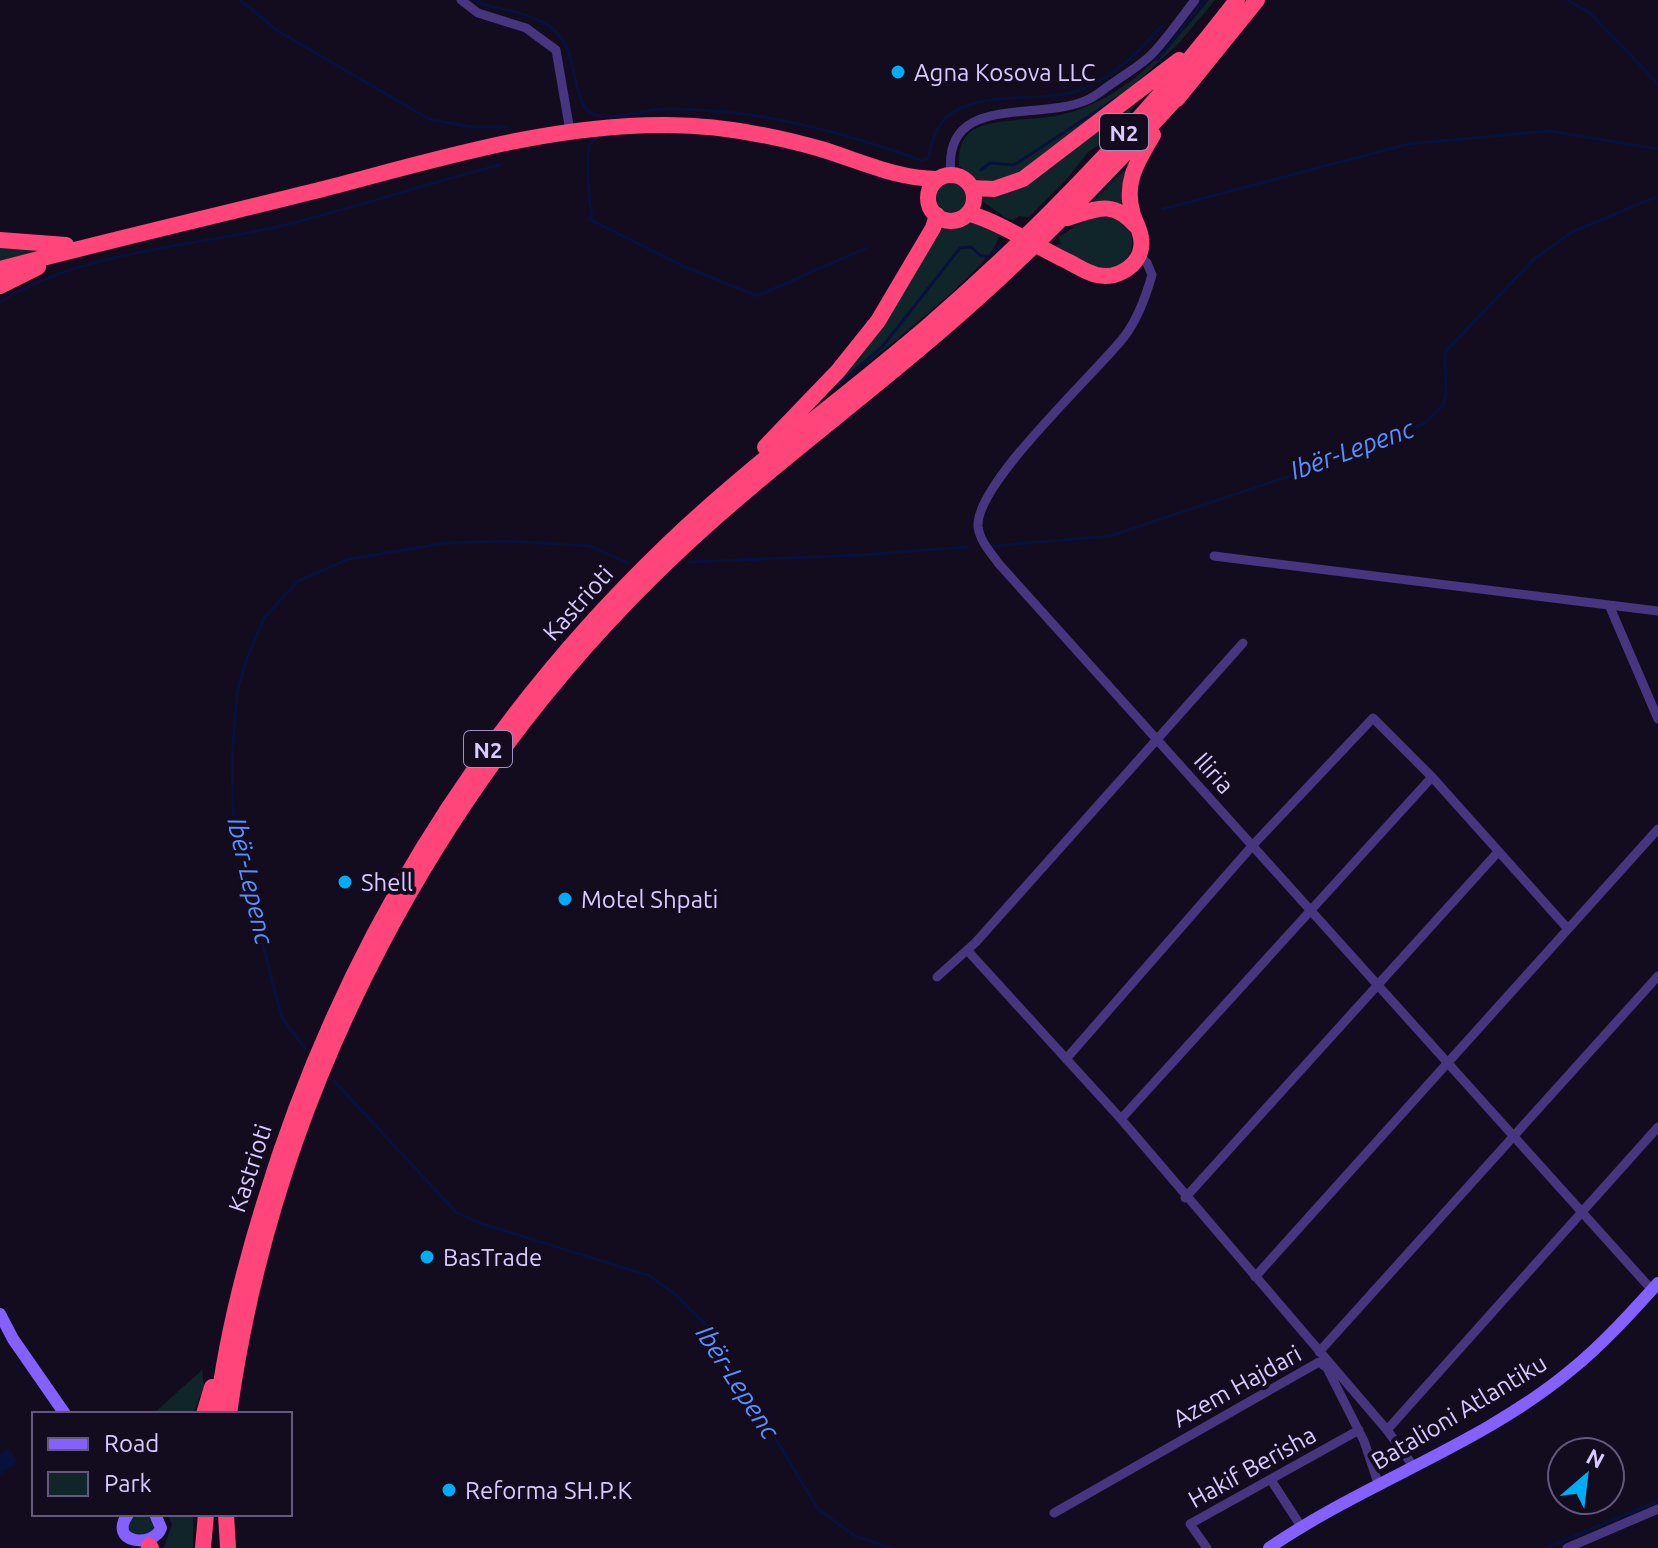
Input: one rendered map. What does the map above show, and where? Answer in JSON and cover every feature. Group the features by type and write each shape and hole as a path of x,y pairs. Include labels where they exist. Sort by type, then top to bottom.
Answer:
{"highway":[{"name":"Kastrioti","path":"229,1412 256,1280 288,1166 317,1087 348,1015 397,916 479,783 573,662 679,551 757,482 937,334 1041,230 1237,0"},
{"name":"N2","path":"1182,92 1257,0"},
{"path":"880,169 928,199 937,215 956,220 972,200 1023,179 1136,95 1208,36"},
{"path":"0,269 497,146 570,131 669,125 739,131 793,141 922,179 964,178 972,200 1008,229 1097,275 1122,273 1139,256 1142,243 1130,201 1129,182 1134,167 1159,124 1182,92"},
{"name":"Kastrioti","path":"1041,230 1063,219 1182,92"},
{"path":"928,199 933,185 944,177"},
{"path":"1063,219 1108,208 1128,218 1141,234"},
{"path":"706,509 799,413 878,321 933,228 937,215"},
{"path":"0,240 92,246"},
{"path":"0,286 92,246"},
{"name":"Kastrioti","path":"217,1412 233,1321 264,1203 305,1083 361,958 404,878 476,766 540,682 634,577 706,509 1015,255"},
{"path":"205,1412 233,1321"},
{"path":"203,1548 206,1516"},
{"path":"217,1548 219,1516"},
{"path":"226,1516 228,1548"}],"street":[{"path":"461,0 478,13 526,28 556,50 570,131"},
{"path":"944,177 951,149 963,128 976,119 1064,109 1090,99 1151,55 1195,0"},
{"name":"Iliria","path":"1139,256 1147,263 1152,275 1126,334 993,488 978,525 983,541 999,564 1447,1063 1655,1287"},
{"path":"1214,556 1658,611"},
{"path":"1609,605 1658,719"},
{"path":"937,977 967,950 1243,643"},
{"path":"1066,1059 1252,846 1373,718 1432,777 1568,929"},
{"path":"1121,1119 1432,777"},
{"path":"1255,1277 1658,829"},
{"path":"1185,1198 1498,852"},
{"path":"967,950 1121,1119 1185,1198 1387,1430 1414,1467"},
{"path":"1319,1352 1658,976"},
{"path":"1387,1430 1658,1127"},
{"name":"Batalioni Atlantiku","path":"1269,1548 1506,1415 1571,1371 1655,1287"},
{"path":"0,1314 13,1339 64,1412"},
{"name":"Azem Hajdari","path":"1054,1513 1316,1363 1322,1363 1327,1368 1359,1430 1379,1486"},
{"name":"Hakif Berisha","path":"1207,1548 1190,1524 1359,1430"},
{"path":"1271,1480 1302,1528"},
{"path":"1567,1548 1590,1544 1658,1509"},
{"path":"122,1548 125,1516"},
{"path":"122,1534 129,1543 145,1547 161,1534 161,1522 156,1516"}],"green space":[{"path":"1209,0 1215,0 1180,42 1122,96 1022,171 989,181 973,178 959,165 963,142 970,132 981,126 1060,115 1105,98 1125,85 1162,54"},
{"path":"1153,85 1106,140 1088,152 1066,180 1029,217 1007,219 981,200 1010,191"},
{"path":"1127,168 1125,207 1091,204 1122,172"},
{"path":"952,183 962,188 967,198 962,208 952,213 942,208 937,198 942,188"},
{"path":"1101,216 1125,225 1131,234 1132,244 1123,262 1113,267 1094,267 1055,246 1061,244 1058,237 1085,221"},
{"path":"971,220 1005,237 998,237 991,252 945,298 805,410 945,226"},
{"path":"0,244 55,248 0,265"},
{"path":"202,1370 204,1386 194,1412 155,1412"},
{"path":"132,1516 151,1516 156,1528 135,1542 126,1524"},
{"path":"168,1516 193,1516 193,1548 164,1548 172,1524"}],"shaded area":[{"path":"8,1448 18,1461 0,1475 0,1454"}],"waterway":[{"path":"240,0 278,31 429,119 471,127 508,127"},
{"path":"475,0 533,18 552,28 565,44 582,103 595,115 611,117 671,109 755,116 840,134 923,161 929,157 936,132 949,115 967,105 988,100 1060,95 1093,85 1115,71 1163,25"},
{"path":"1157,60 1205,0"},
{"name":"Ibër-Lepenc","path":"1567,0 1590,13 1658,84"},
{"path":"981,170 990,163 1014,165 1118,97"},
{"path":"1163,209 1408,144 1549,131 1658,149"},
{"path":"606,136 597,137 589,145 588,181 592,214 589,219 683,266 757,296 866,248"},
{"path":"0,302 32,285 101,261 281,226 499,165"},
{"name":"Ibër-Lepenc","path":"991,546 1110,536 1290,476 1423,424 1443,406 1446,394 1445,352 1534,259 1572,232 1658,196"},
{"path":"843,381 883,346 960,248 971,247 981,256 989,256 1000,246"},
{"name":"Ibër-Lepenc","path":"305,1048 282,1018 246,881 233,810 232,758 237,693 247,658 264,618 298,581 349,559 446,543 508,541 590,546 628,563"},
{"name":"Ibër-Lepenc","path":"689,562 967,547"},
{"name":"Ibër-Lepenc","path":"334,1081 456,1212 480,1223 650,1276 676,1295 703,1322 719,1345 818,1509 855,1536 891,1548"},
{"name":"Ibër-Lepenc","path":"1546,1548 1658,1501"}],"place":[{"name":"Agna Kosova LLC","path":"898,72"},
{"name":"Shell","path":"345,882"},
{"name":"Motel Shpati","path":"565,899"},
{"name":"BasTrade","path":"427,1257"},
{"name":"Reforma SH.P.K","path":"449,1490"}]}
